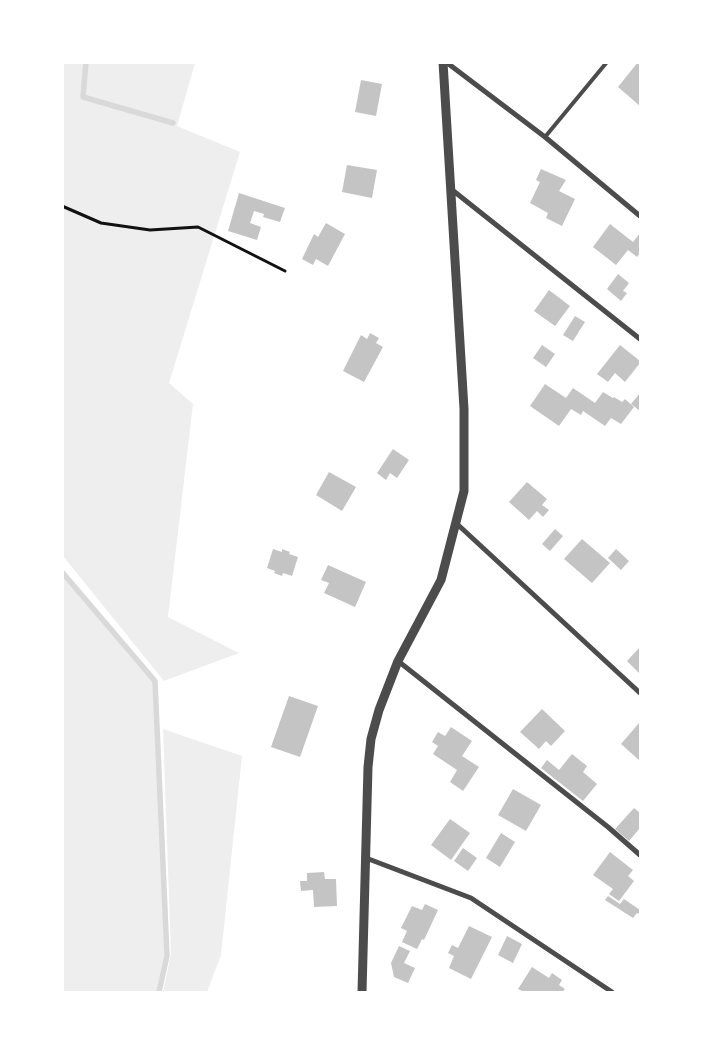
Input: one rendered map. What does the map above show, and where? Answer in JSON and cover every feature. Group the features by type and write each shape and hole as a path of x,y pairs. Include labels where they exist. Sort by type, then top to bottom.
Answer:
{"street":[{"path":"445,62 545,137 640,216"},
{"path":"362,992 368,767 371,739 379,710 398,661 441,580 464,491 464,409 450,189 445,62"},
{"path":"450,189 640,339"},
{"path":"456,523 640,693"},
{"path":"398,661 608,827 640,855"},
{"path":"366,858 470,898 612,992"}],"lane":[{"path":"545,137 607,62"}],"path":[{"path":"62,206 101,223 150,230 198,227 285,272"}],"shaded area":[{"path":"62,63 195,63 177,126 240,152 169,383 193,404 168,617 239,653 164,681 63,556"},
{"path":"63,572 155,681 167,956 159,992 63,992"},
{"path":"163,729 242,756 221,955 207,992 163,992 171,954"}],"building":[{"path":"638,62 640,62 640,106 618,87"},
{"path":"361,80 382,84 376,116 355,112"},
{"path":"347,165 377,170 372,198 342,192"},
{"path":"541,169 566,180 559,191 575,199 562,226 546,218 548,213 530,203 540,182 536,180"},
{"path":"239,193 285,208 280,222 263,217 264,214 254,211 250,223 261,227 257,240 228,231"},
{"path":"326,223 345,234 328,266 316,259 313,265 302,259 314,234 318,237"},
{"path":"610,224 633,242 640,233 640,253 637,257 628,250 616,265 593,247"},
{"path":"618,274 629,283 623,291 627,293 621,301 607,289"},
{"path":"549,290 570,306 555,326 534,311"},
{"path":"575,316 585,322 573,341 563,335"},
{"path":"370,333 379,338 376,343 383,347 364,382 343,371 361,335 367,339"},
{"path":"542,345 555,354 546,367 533,358"},
{"path":"620,345 640,363 625,382 615,373 608,382 597,374"},
{"path":"545,384 566,398 573,388 595,403 603,392 622,402 625,399 634,407 621,424 611,418 605,426 583,411 581,415 571,409 559,426 530,406"},
{"path":"640,393 640,411 631,404"},
{"path":"393,449 409,460 397,478 390,473 386,480 377,473"},
{"path":"329,472 356,487 342,511 316,495"},
{"path":"527,482 547,499 542,505 549,510 543,517 537,511 529,520 509,502"},
{"path":"555,529 563,536 550,551 542,544"},
{"path":"582,539 610,563 592,583 564,559"},
{"path":"273,549 282,552 282,549 298,557 292,576 283,573 282,576 267,568"},
{"path":"616,549 629,561 621,570 608,558"},
{"path":"328,565 366,582 355,607 324,593 329,583 321,580"},
{"path":"640,647 640,674 627,661"},
{"path":"289,696 318,706 300,757 271,747"},
{"path":"542,709 565,731 551,746 546,741 539,749 520,732"},
{"path":"639,723 640,725 640,761 621,744"},
{"path":"451,727 472,741 462,756 479,767 463,791 450,782 457,770 433,754 438,746 432,742 438,732 445,736"},
{"path":"572,754 587,766 583,772 597,784 583,801 541,768 547,760 559,770"},
{"path":"513,789 541,805 526,831 498,815"},
{"path":"634,808 640,813 640,828 629,841 615,829"},
{"path":"450,819 470,833 451,860 431,845"},
{"path":"501,833 515,842 500,867 486,858"},
{"path":"463,848 477,858 468,871 454,861"},
{"path":"610,852 633,870 628,876 634,881 619,901 609,894 613,889 593,875"},
{"path":"324,872 325,879 336,879 337,906 314,907 313,890 301,891 300,881 307,881 307,873"},
{"path":"608,896 620,904 624,899 640,910 640,914 637,913 633,918 605,900"},
{"path":"425,904 438,910 424,940 422,939 417,949 402,942 407,931 401,928 412,906 422,910"},
{"path":"469,926 492,937 471,979 449,968 454,956 448,953 452,945 458,948"},
{"path":"507,936 522,944 513,963 498,955"},
{"path":"399,946 410,951 404,963 415,968 408,983 394,977 391,963"},
{"path":"532,967 549,978 552,973 562,980 559,985 565,989 562,992 524,992 518,989"}],"waterway":[{"path":"86,62 83,97 173,123"},
{"path":"62,572 155,681 167,956 159,992"}]}
